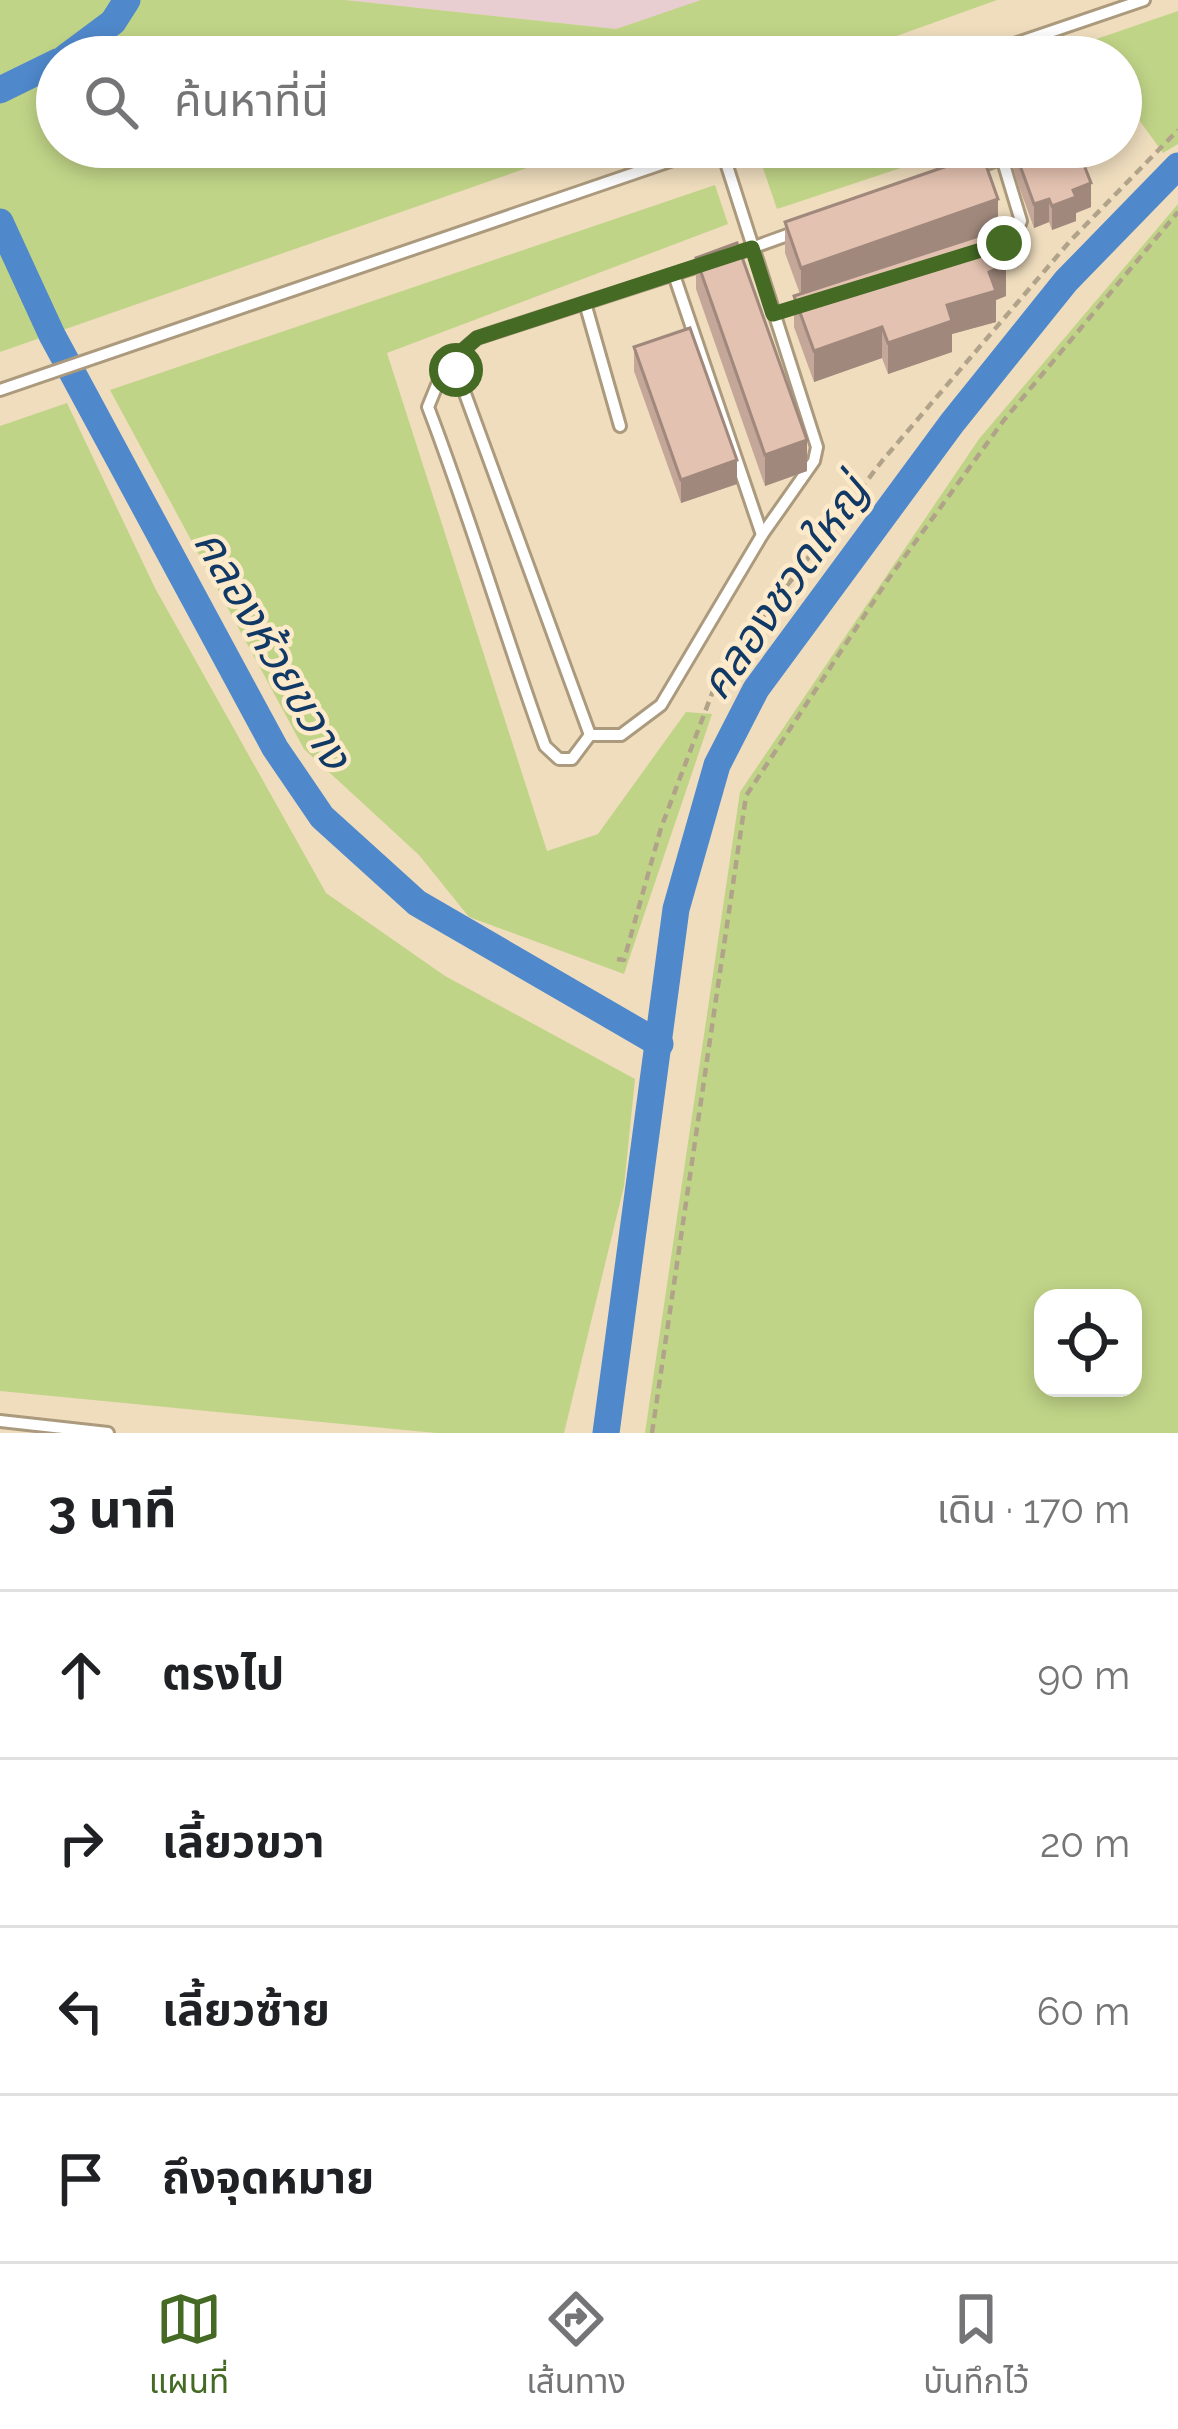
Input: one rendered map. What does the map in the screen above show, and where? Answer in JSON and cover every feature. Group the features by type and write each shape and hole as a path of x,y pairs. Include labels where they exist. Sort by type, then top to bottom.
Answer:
{"lane":[{"path":"1038,36 1144,0"},
{"path":"0,390 649,168"},
{"path":"590,735 621,735 661,704 762,535 807,474 817,447 727,168"},
{"path":"960,173 974,168"},
{"path":"983,249 1015,236 1021,221 1005,168"},
{"path":"590,735 459,376 462,351 477,338 814,225"},
{"path":"674,275 762,535"},
{"path":"585,303 620,426"},
{"path":"773,314 794,308"},
{"path":"459,376 437,386 428,407 482,547 488,590 545,746 560,759 572,759 590,735"},
{"path":"0,1421 107,1433"}],"path":[{"path":"1142,167 1178,130"},
{"path":"617,959 625,960 661,828 719,675 882,461 1071,240 1141,168"},
{"path":"652,1433 746,796 887,581 1004,420 1178,212"}],"shaded area":[{"path":"345,0 722,0 616,29"}],"green space":[{"path":"0,0 345,0 616,29 701,0 997,0 897,36 36,36 36,168 527,168 0,352"},
{"path":"1178,11 1178,144 1163,153 1142,124 1142,36 1105,36"},
{"path":"763,168 901,168 777,209"},
{"path":"715,185 728,224 387,353 547,851 598,834 686,712 712,714 624,974 469,917 419,855 304,749 110,390"},
{"path":"1178,204 1178,1433 645,1433 740,792 979,439"},
{"path":"67,403 155,588 326,893 445,976 635,1079 624,1186 564,1433 436,1433 0,1391 0,426"}],"building":[{"path":"941,168 987,168 998,199 801,268 785,222"},
{"path":"1021,168 1085,168 1091,183 1073,190 1076,197 1052,206 1049,199 1034,204"},
{"path":"994,231 1006,265 989,272 996,291 947,305 952,321 888,343 882,327 814,351 794,296"},
{"path":"737,243 807,440 765,455 696,258"},
{"path":"690,328 737,460 681,480 634,347"}],"waterway":[{"path":"94,36 113,22 127,0"},
{"path":"0,90 36,72"},
{"name":"คลองชวดใหญ่","path":"606,1433 676,909 717,765 756,689 952,423 1066,281 1178,166"},
{"name":"คลองห้วยขวาง","path":"0,222 52,335 275,748 322,817 417,903 660,1044"}],"route":[{"path":"456,370 462,351 477,338 752,248 773,314 1004,243"}]}
